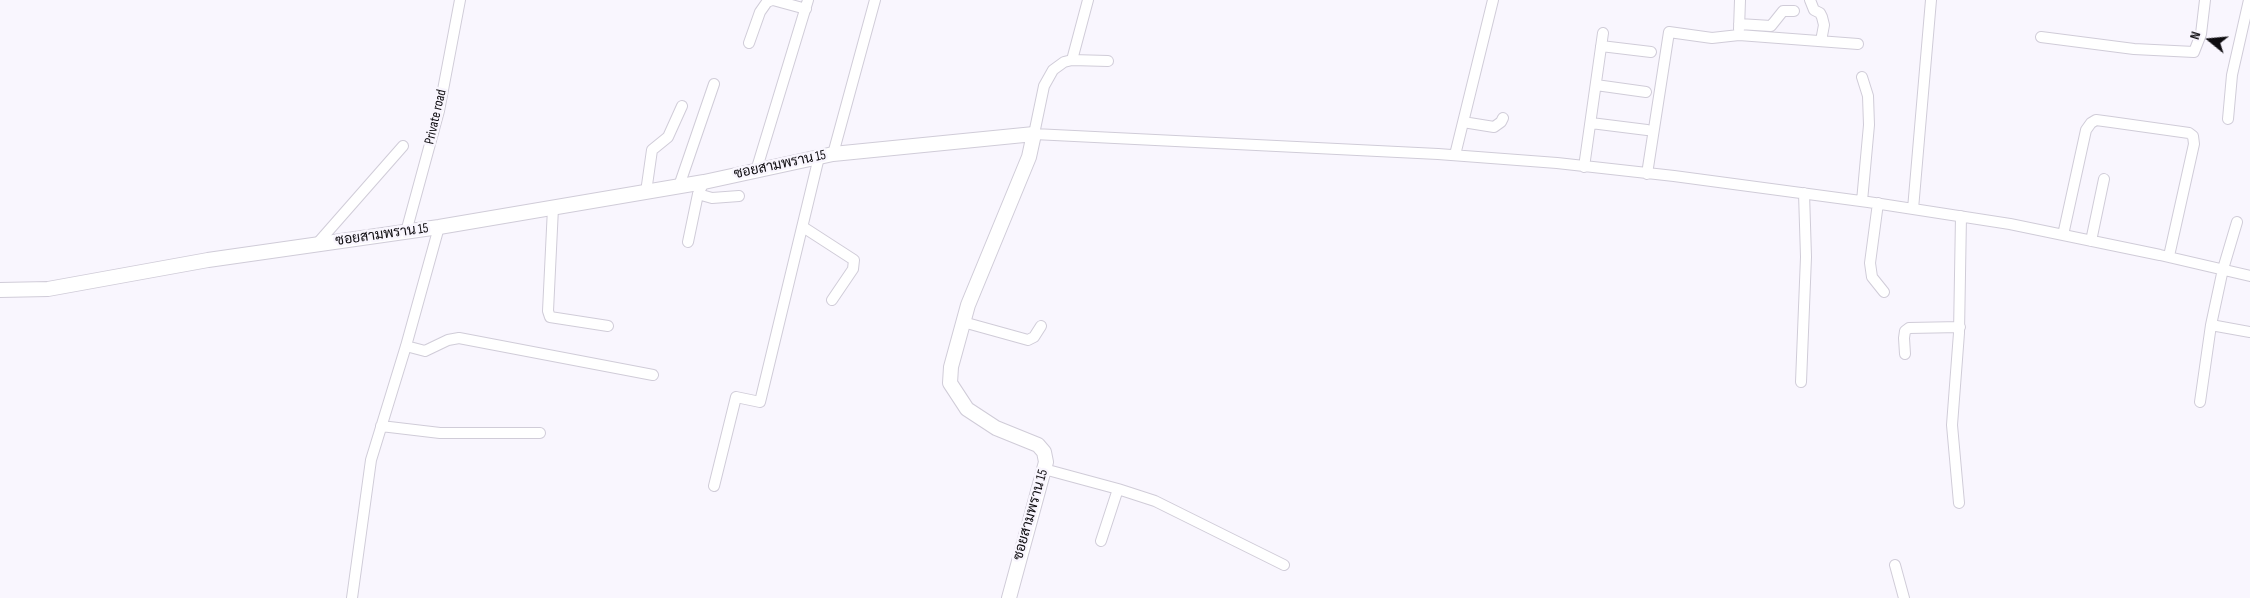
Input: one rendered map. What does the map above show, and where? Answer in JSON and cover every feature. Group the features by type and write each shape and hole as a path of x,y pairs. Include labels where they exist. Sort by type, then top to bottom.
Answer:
{"street":[{"name":"Private road","path":"406,232 439,111 460,0"},
{"path":"749,43 760,12 767,2 773,0 807,5 756,170"},
{"path":"833,154 874,0"},
{"path":"1072,60 1088,0"},
{"path":"1455,155 1493,0"},
{"path":"1739,35 1740,0"},
{"path":"1810,0 1814,10 1820,13 1822,17 1824,25 1821,41"},
{"path":"1913,209 1931,0"},
{"path":"2041,37 2134,49 2194,52 2201,34 2205,0"},
{"path":"2228,119 2232,75 2250,0"},
{"path":"1739,24 1771,26 1783,10 1794,10"},
{"path":"1584,167 1603,33"},
{"path":"1647,174 1668,33 1712,38 1739,35 1858,44"},
{"path":"1601,46 1650,52"},
{"path":"1108,61 1072,60 1064,62 1048,76 1039,102 1034,134 1455,155 1647,174 1804,193 1961,216 2169,256 2250,276"},
{"path":"1862,77 1868,96 1869,125 1862,201"},
{"path":"679,186 714,84"},
{"path":"1596,85 1646,92"},
{"path":"646,192 652,150 668,137 682,106"},
{"path":"1463,122 1494,127 1499,125 1503,118"},
{"path":"2063,235 2086,130 2091,123 2096,120 2189,133 2193,136 2194,144 2169,256"},
{"path":"1591,123 1646,130"},
{"name":"ซอยสามพราน 15","path":"0,290 48,289 208,260 439,227 679,186 701,188 756,170 833,154 1034,134 1029,158 968,305 951,367 950,383 967,409 981,420 1038,445 1044,452 1046,462 1009,598"},
{"path":"316,245 402,146"},
{"path":"714,486 736,397 760,402 818,158"},
{"path":"2091,240 2104,179"},
{"path":"688,242 701,188 712,198 739,196"},
{"path":"1801,382 1806,256 1804,193"},
{"path":"1878,203 1870,263 1872,277 1884,292"},
{"path":"553,208 548,311 550,316 608,326"},
{"path":"1959,503 1952,424 1960,327 1961,216"},
{"path":"2200,402 2211,325 2236,222"},
{"path":"352,598 367,479 439,227"},
{"path":"802,227 854,260 853,269 832,300"},
{"path":"964,322 1028,340 1034,337 1041,326"},
{"path":"2211,325 2250,332"},
{"path":"1905,354 1905,331 1909,328 1960,327"},
{"path":"406,346 425,351 448,340 459,338 653,375"},
{"path":"381,426 440,432 540,433"},
{"path":"1044,469 1118,489 1172,508 1284,565"},
{"path":"1101,540 1118,489"},
{"path":"1895,565 1904,598"}]}
